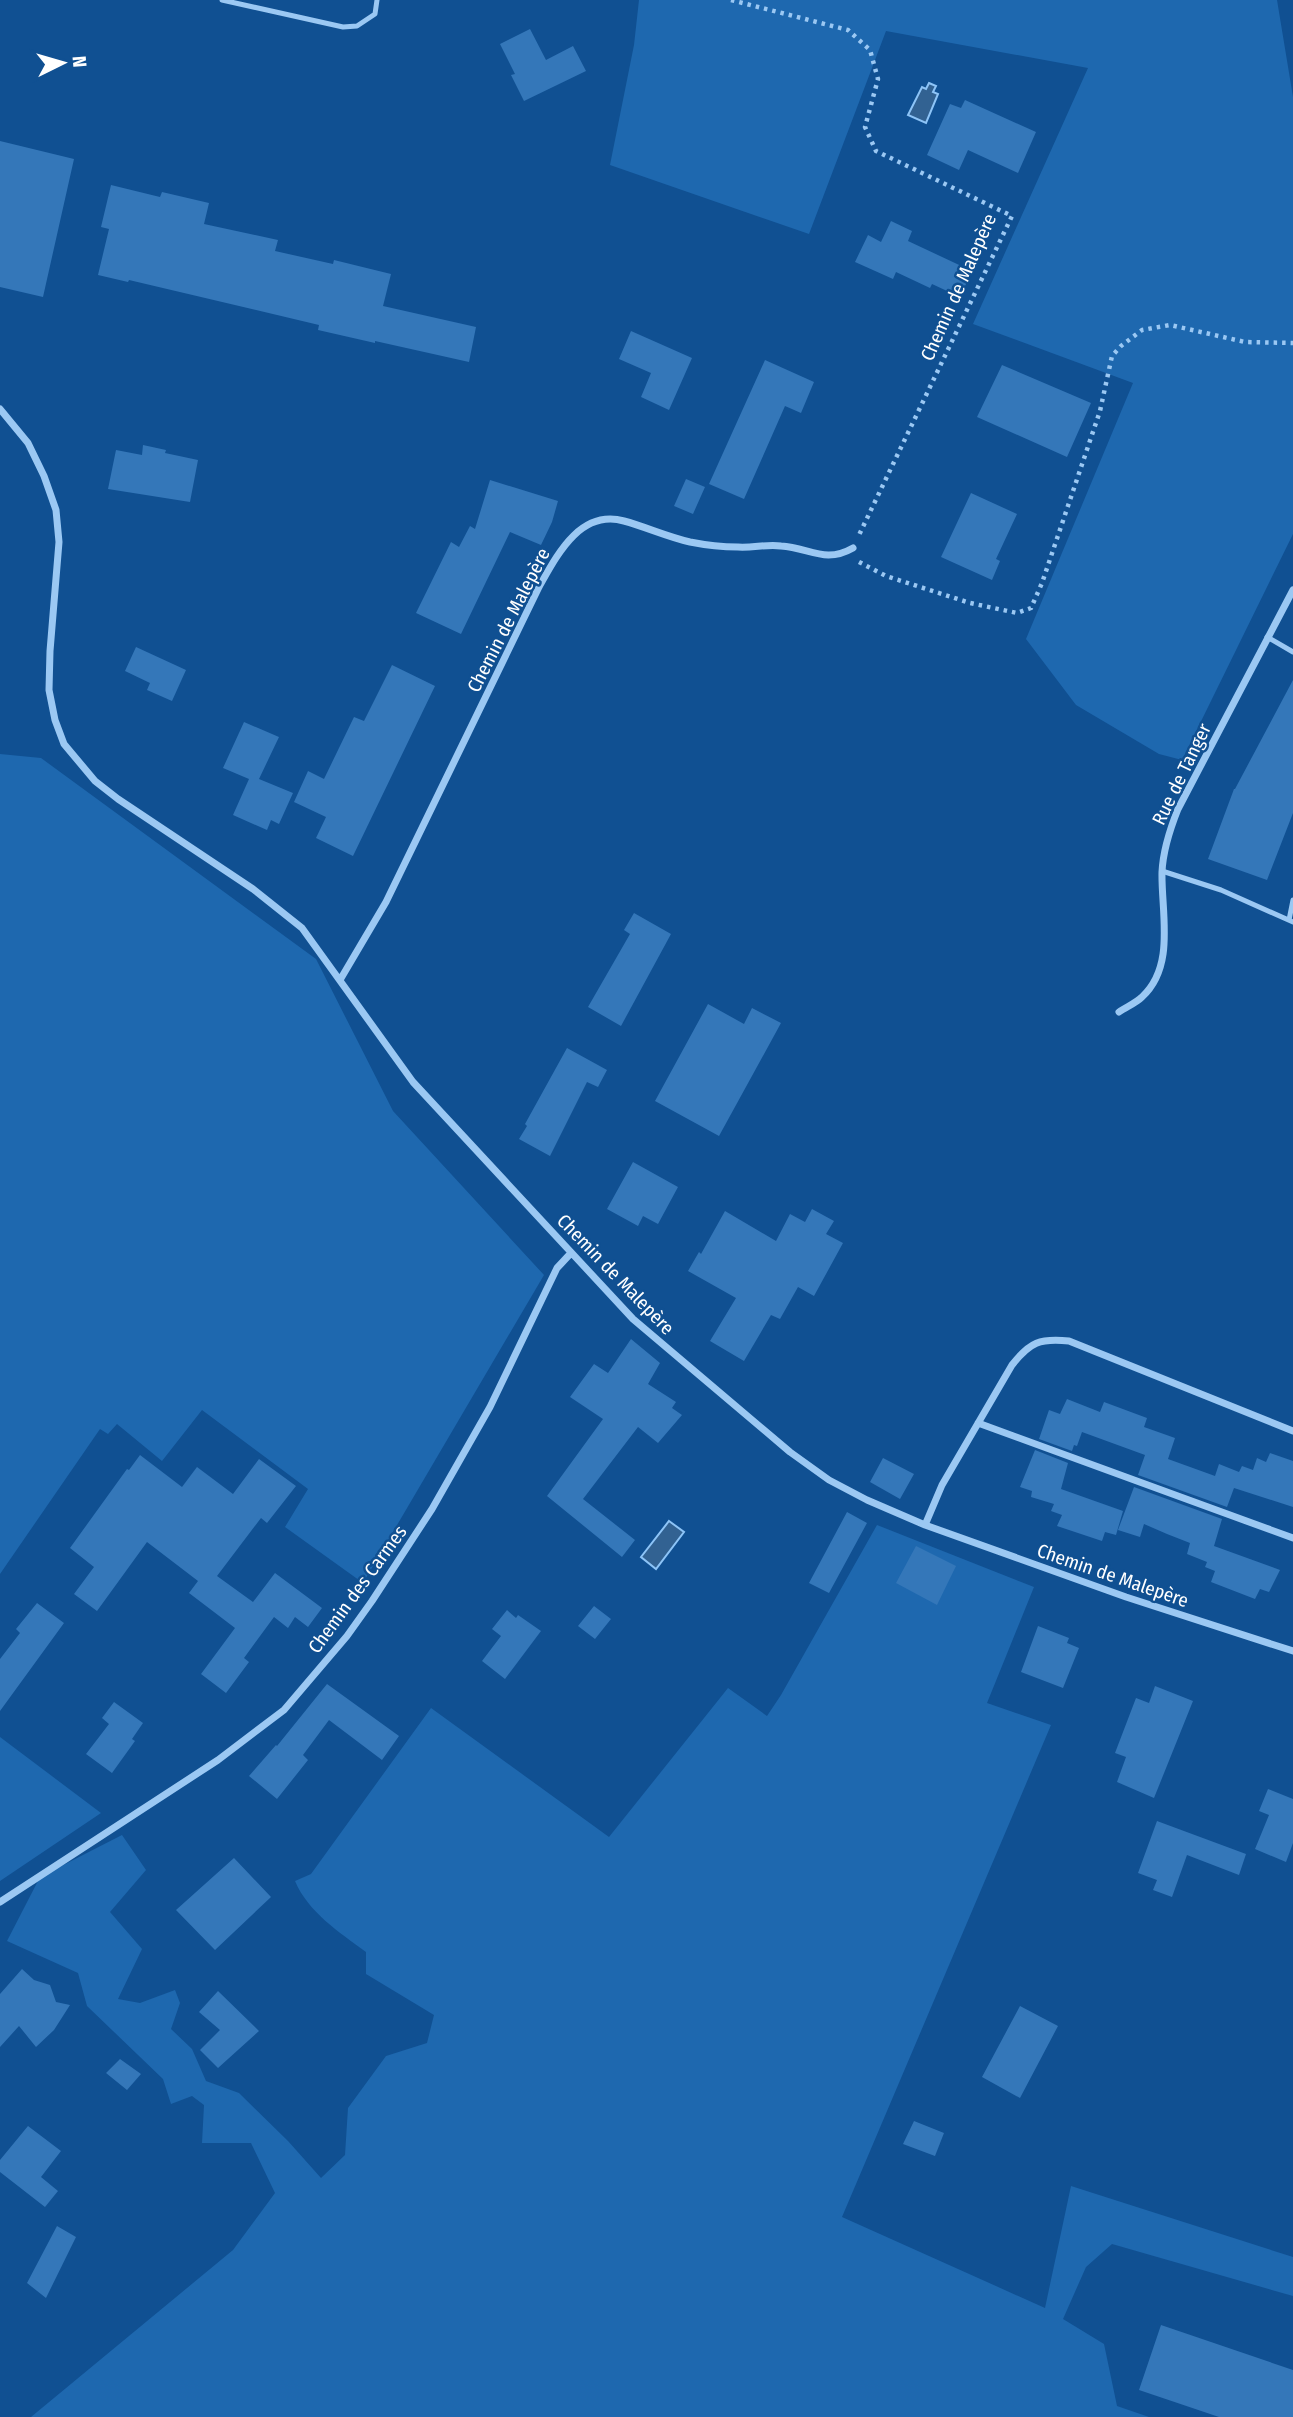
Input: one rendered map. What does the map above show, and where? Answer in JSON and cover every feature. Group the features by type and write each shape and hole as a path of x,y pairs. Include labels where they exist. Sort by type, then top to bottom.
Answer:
{"street":[{"name":"Chemin de Malepère","path":"0,409 28,443 44,476 55,510 59,542 49,690 55,720 64,744 95,781 118,800 253,889 288,914 302,928 413,1082 633,1319 790,1452 829,1480 867,1500 925,1525 1126,1597 1293,1651"},
{"name":"Chemin de Malepère","path":"340,980 386,902 539,587 560,550 583,527 598,519 620,519 691,542 738,547 782,546 828,555 840,555 853,548"},
{"name":"Rue de Tanger","path":"1119,1012 1142,997 1152,984 1161,962 1165,936 1162,871 1167,836 1178,809 1293,590"},
{"name":"Chemin des Carmes","path":"0,1902 218,1760 284,1710 347,1636 432,1509 489,1407 556,1268 570,1253"},
{"path":"925,1525 942,1485 1013,1365 1024,1350 1038,1342 1050,1339 1069,1341 1293,1431"},
{"path":"978,1423 1293,1538"}],"lane":[{"path":"222,0 343,27 357,26 375,14 377,0"},
{"path":"1267,637 1293,652"},
{"path":"1162,871 1221,890 1291,921 1293,900"}],"path":[{"name":"Chemin de Malepère","path":"732,0 848,30 870,50 878,79 865,127 876,151 1012,216 853,548"},
{"path":"853,548 857,561 886,576 1002,611 1017,613 1031,608 1042,583 1100,411 1112,356 1121,346 1142,330 1170,325 1245,342 1293,343"}],"shaded area":[{"path":"639,0 1277,0 1293,97 1293,534 1182,760 1159,754 1076,705 1026,639 1133,383 973,324 1088,68 886,31 809,234 610,165 634,45"},
{"path":"929,83 936,86 933,92 938,94 926,123 908,115 922,87 926,89"},
{"path":"0,754 41,758 316,959 393,1111 544,1275 363,1583 285,1527 308,1489 202,1410 162,1461 117,1424 108,1434 100,1429 0,1574"},
{"path":"669,1521 684,1532 656,1569 641,1557"},
{"path":"877,1525 1034,1587 987,1703 1051,1725 842,2217 1045,2308 1071,2186 1293,2257 1293,2296 1112,2244 1086,2267 1063,2319 1104,2344 1117,2406 1149,2417 31,2417 233,2250 275,2193 251,2143 202,2143 204,2105 192,2096 171,2104 163,2079 87,2006 78,1973 7,1941 40,1877 122,1835 146,1870 110,1912 142,1949 118,1999 140,2003 175,1990 180,2003 171,2029 192,2049 206,2081 239,2093 321,2178 345,2155 348,2108 386,2056 427,2043 434,2015 366,1974 366,1952 316,1912 295,1881 311,1874 431,1708 609,1837 728,1688 767,1716"},
{"path":"0,1737 101,1813 0,1881"}],"building":[{"path":"530,29 546,60 573,46 586,71 524,101 511,75 515,74 500,44"},
{"path":"965,100 1036,132 1018,173 968,150 959,170 927,155 950,104 961,108"},
{"path":"0,141 74,159 43,297 0,287"},
{"path":"111,185 160,197 162,192 209,203 204,224 278,240 275,251 333,264 334,260 391,274 383,306 476,327 469,362 318,330 319,325 98,275 109,229 101,227"},
{"path":"891,221 912,231 908,241 972,271 960,297 932,284 930,288 896,272 893,279 855,262 868,235 881,242"},
{"path":"631,331 692,358 669,410 641,397 651,373 619,359"},
{"path":"765,360 814,382 801,413 785,406 744,499 709,484"},
{"path":"1002,365 1091,403 1067,457 977,417"},
{"path":"143,445 198,460 190,502 108,489 116,450 142,455"},
{"path":"686,479 705,487 693,514 674,506"},
{"path":"490,480 558,501 541,545 510,532 461,634 416,613 451,542 459,547 470,526 475,529"},
{"path":"971,493 1017,514 996,559 1000,561 992,580 941,557"},
{"path":"136,647 186,670 172,701 147,690 150,683 125,671"},
{"path":"392,665 435,686 353,856 316,838 326,817 294,802 308,771 324,779 354,717 364,721"},
{"path":"1293,680 1293,813 1267,880 1208,859 1234,789"},
{"path":"244,722 279,737 259,779 293,793 279,824 271,820 267,830 233,815 249,779 223,768"},
{"path":"634,913 671,934 621,1026 588,1007 630,934 624,930"},
{"path":"708,1004 744,1024 752,1008 781,1023 719,1136 655,1101"},
{"path":"567,1048 607,1070 598,1087 587,1082 550,1156 519,1139"},
{"path":"633,1162 678,1187 658,1224 643,1216 638,1226 607,1209"},
{"path":"812,1209 834,1221 826,1234 843,1243 814,1296 798,1287 780,1319 771,1315 744,1361 710,1341 736,1298 688,1271 699,1252 701,1254 725,1211 776,1241 790,1214 805,1222"},
{"path":"631,1339 660,1363 648,1384 676,1402 672,1408 682,1415 658,1443 638,1427 583,1499 635,1540 622,1557 547,1496 603,1419 570,1397 594,1364 608,1373"},
{"path":"1067,1399 1100,1412 1104,1402 1147,1418 1144,1427 1175,1438 1168,1459 1215,1476 1219,1464 1239,1472 1242,1466 1253,1470 1257,1458 1266,1462 1270,1453 1293,1461 1293,1507 1234,1488 1227,1507 1138,1475 1145,1455 1082,1432 1072,1451 1039,1439 1049,1410 1060,1414"},
{"path":"1035,1450 1068,1463 1061,1489 1123,1511 1116,1535 1105,1532 1102,1541 1057,1526 1062,1515 1051,1511 1054,1504 1031,1497 1032,1491 1020,1487"},
{"path":"140,1455 182,1487 197,1467 233,1494 259,1459 296,1486 267,1523 261,1518 217,1576 253,1602 275,1573 322,1608 308,1627 295,1617 288,1628 274,1617 244,1658 249,1662 226,1693 201,1674 235,1628 189,1593 198,1581 147,1542 97,1611 74,1594 94,1567 70,1548"},
{"path":"883,1458 914,1474 900,1499 870,1482"},
{"path":"1134,1487 1222,1519 1214,1546 1280,1570 1269,1592 1260,1589 1255,1599 1211,1582 1215,1571 1205,1567 1207,1562 1187,1554 1190,1543 1144,1524 1140,1537 1118,1530"},
{"path":"847,1512 867,1523 829,1593 809,1583"},
{"path":"916,1546 956,1566 937,1605 896,1583"},
{"path":"37,1603 64,1623 0,1711 0,1659 20,1633 16,1629"},
{"path":"594,1606 611,1619 595,1639 578,1626"},
{"path":"507,1610 541,1631 505,1679 482,1661 501,1636 492,1629"},
{"path":"1038,1626 1069,1638 1067,1643 1079,1648 1063,1688 1021,1672"},
{"path":"327,1684 399,1736 382,1760 329,1720 303,1755 308,1760 277,1799 249,1776"},
{"path":"1155,1686 1193,1701 1154,1798 1117,1782 1126,1757 1115,1753 1136,1698 1149,1703"},
{"path":"114,1702 143,1723 132,1739 135,1741 112,1773 86,1754 109,1724 102,1718"},
{"path":"1268,1789 1293,1799 1293,1843 1286,1862 1255,1849 1269,1815 1259,1811"},
{"path":"1157,1821 1246,1854 1239,1875 1187,1855 1172,1897 1153,1890 1157,1880 1138,1873"},
{"path":"234,1858 271,1897 215,1950 176,1910"},
{"path":"22,1969 34,1980 50,1985 56,2002 70,2005 54,2030 36,2047 19,2026 0,2047 0,1994"},
{"path":"218,1991 259,2031 218,2068 200,2050 220,2030 199,2012"},
{"path":"1020,2006 1058,2026 1020,2098 982,2077"},
{"path":"120,2059 141,2074 127,2090 106,2073"},
{"path":"914,2121 944,2133 935,2156 903,2144"},
{"path":"28,2126 61,2151 41,2177 58,2191 45,2207 0,2172 0,2160"},
{"path":"57,2226 76,2237 46,2298 27,2283"},
{"path":"1161,2325 1293,2370 1293,2417 1219,2417 1139,2390"}]}
